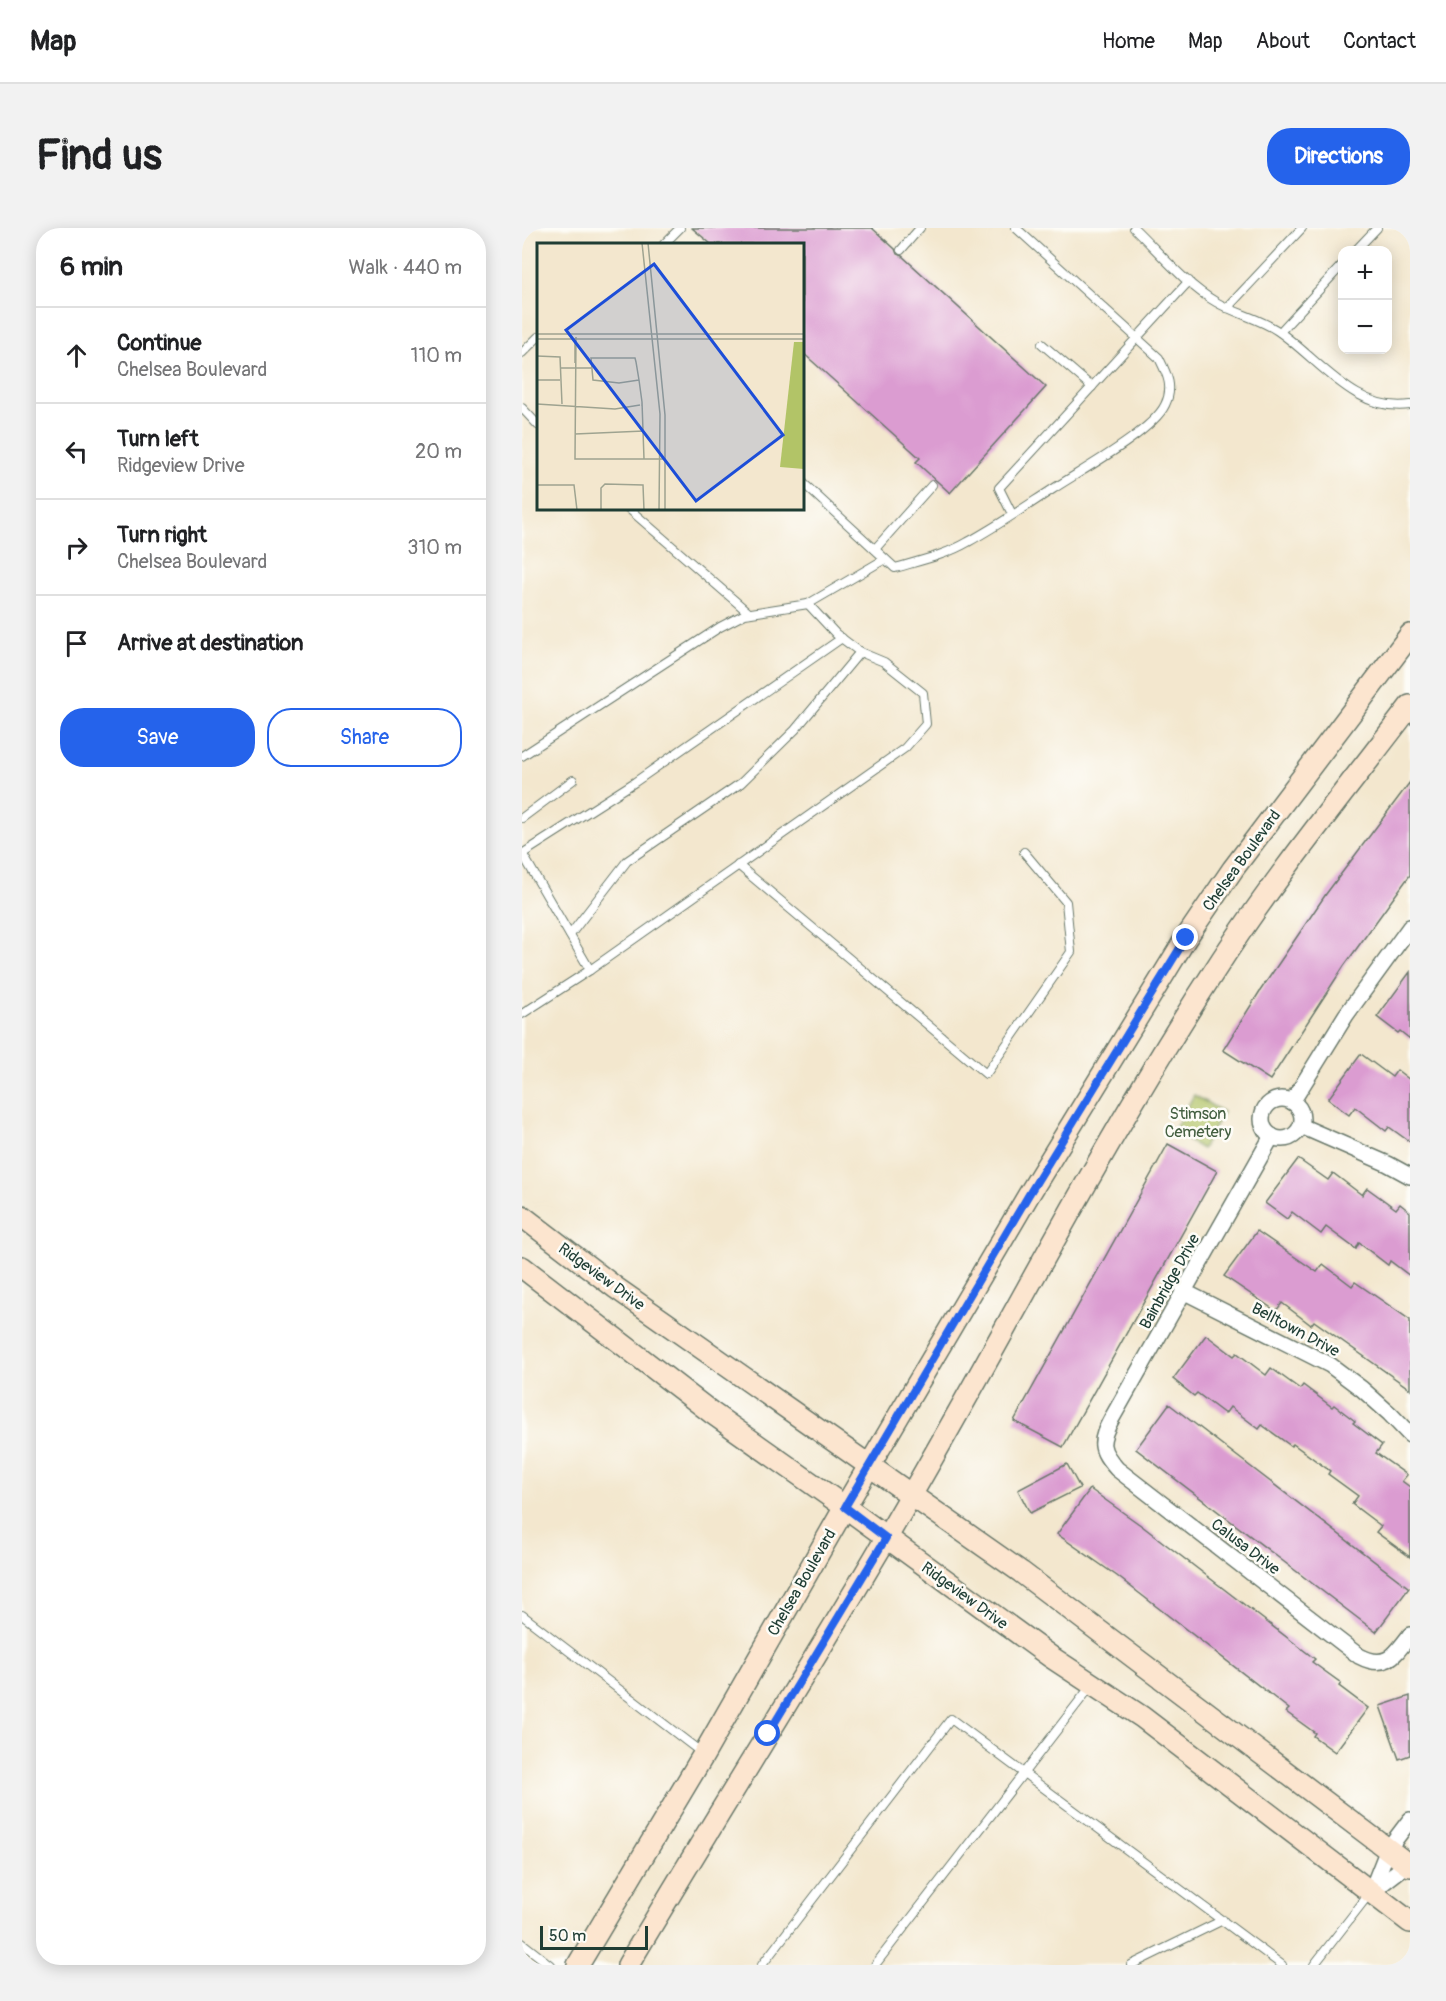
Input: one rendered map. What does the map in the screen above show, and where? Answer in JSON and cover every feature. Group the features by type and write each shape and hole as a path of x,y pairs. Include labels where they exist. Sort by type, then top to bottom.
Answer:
{"main road":[{"name":"Chelsea Boulevard","path":"578,1965 704,1754 869,1465 1028,1196 1186,938 1233,869 1406,647"},
{"path":"628,1965 886,1538 1092,1172 1208,980 1258,907 1410,706"},
{"name":"Ridgeview Drive","path":"522,1216 616,1288 1029,1578 1409,1864"},
{"name":"Ridgeview Drive","path":"522,1267 712,1413 1052,1657 1142,1717 1410,1922"}],"street":[{"path":"1292,1102 1346,1016 1408,933"},
{"path":"1277,1100 1292,1102 1299,1109 1300,1126 1296,1134 1291,1137 1278,1139 1272,1136 1264,1126 1262,1120 1266,1108 1277,1100"},
{"path":"1300,1126 1388,1164 1410,1176"},
{"name":"Bainbridge Drive","path":"1101,1446 1104,1432 1272,1136"},
{"name":"Belltown Drive","path":"1184,1292 1330,1365 1362,1389 1410,1436"},
{"name":"Calusa Drive","path":"1101,1446 1117,1470 1359,1656 1378,1663 1387,1660 1397,1653 1410,1635"},
{"path":"1371,1892 1388,1849 1410,1820"},
{"path":"1371,1892 1409,1864"}],"lane":[{"path":"665,243 680,228"},
{"path":"900,250 920,228"},
{"path":"804,484 895,568 930,558 966,543 1153,422 1165,407 1169,396 1170,380 1159,358 1016,228"},
{"path":"1134,228 1209,298 1280,332 1358,395 1388,406 1410,405"},
{"path":"1227,308 1302,228"},
{"path":"1360,246 1377,228"},
{"path":"1280,332 1338,269"},
{"path":"1012,514 999,488 1189,281"},
{"path":"522,353 537,338"},
{"path":"1042,344 1092,387"},
{"path":"522,408 537,424"},
{"path":"875,549 932,485"},
{"path":"629,510 749,614"},
{"path":"522,756 720,627 749,614 808,604 885,559"},
{"path":"522,1014 590,970 905,748 926,724 923,693 884,662 860,652 842,638 808,604"},
{"path":"590,970 522,854 635,782 842,638"},
{"path":"570,934 627,861 741,783 795,730 860,652"},
{"path":"522,818 573,780"},
{"path":"738,865 986,1074 1071,952 1066,902 1024,852"},
{"path":"522,1615 704,1754"},
{"path":"875,1965 1092,1684"},
{"path":"762,1965 951,1719 1282,1965"},
{"path":"1314,1965 1371,1892"},
{"path":"1131,1965 1223,1920"},
{"path":"522,1943 550,1965"}],"green space":[{"name":"Stimson Cemetery","path":"1194,1095 1223,1112 1202,1149 1173,1132"}],"building":[{"path":"692,228 872,228 895,249 897,254 902,256 1046,387 950,493 916,462 920,458 804,354 804,243 710,243"},
{"path":"1410,782 1410,875 1344,966 1270,1080 1223,1050 1326,894"},
{"path":"1410,972 1410,1039 1377,1017"},
{"path":"1361,1054 1392,1077 1397,1070 1410,1080 1410,1142 1389,1127 1386,1131 1355,1107 1349,1115 1328,1099"},
{"path":"1168,1144 1217,1171 1063,1447 1014,1421"},
{"path":"1298,1159 1328,1180 1333,1173 1362,1195 1367,1188 1396,1209 1400,1204 1410,1212 1410,1276 1390,1261 1388,1265 1359,1243 1356,1249 1326,1227 1321,1234 1292,1212 1287,1219 1265,1203"},
{"path":"1257,1231 1317,1272 1323,1264 1352,1286 1355,1282 1410,1320 1410,1389 1314,1321 1311,1325 1282,1303 1276,1311 1224,1276"},
{"path":"1206,1335 1234,1356 1237,1353 1266,1375 1271,1368 1300,1389 1303,1385 1332,1407 1334,1405 1382,1445 1376,1453 1407,1475 1402,1481 1410,1487 1410,1557 1376,1532 1381,1526 1352,1504 1358,1496 1328,1474 1330,1471 1262,1425 1259,1429 1230,1407 1225,1414 1197,1393 1194,1396 1173,1379"},
{"path":"1169,1404 1409,1588 1376,1632 1136,1449"},
{"path":"1067,1464 1080,1488 1030,1513 1018,1490"},
{"path":"1090,1489 1142,1526 1315,1659 1312,1662 1341,1683 1339,1686 1368,1708 1335,1752 1313,1736 1315,1733 1286,1712 1289,1709 1117,1576 1057,1534"},
{"path":"1410,1696 1410,1755 1399,1759 1380,1706"}],"route":[{"path":"768,1734 886,1538 845,1507 1028,1196 1186,938"}]}
